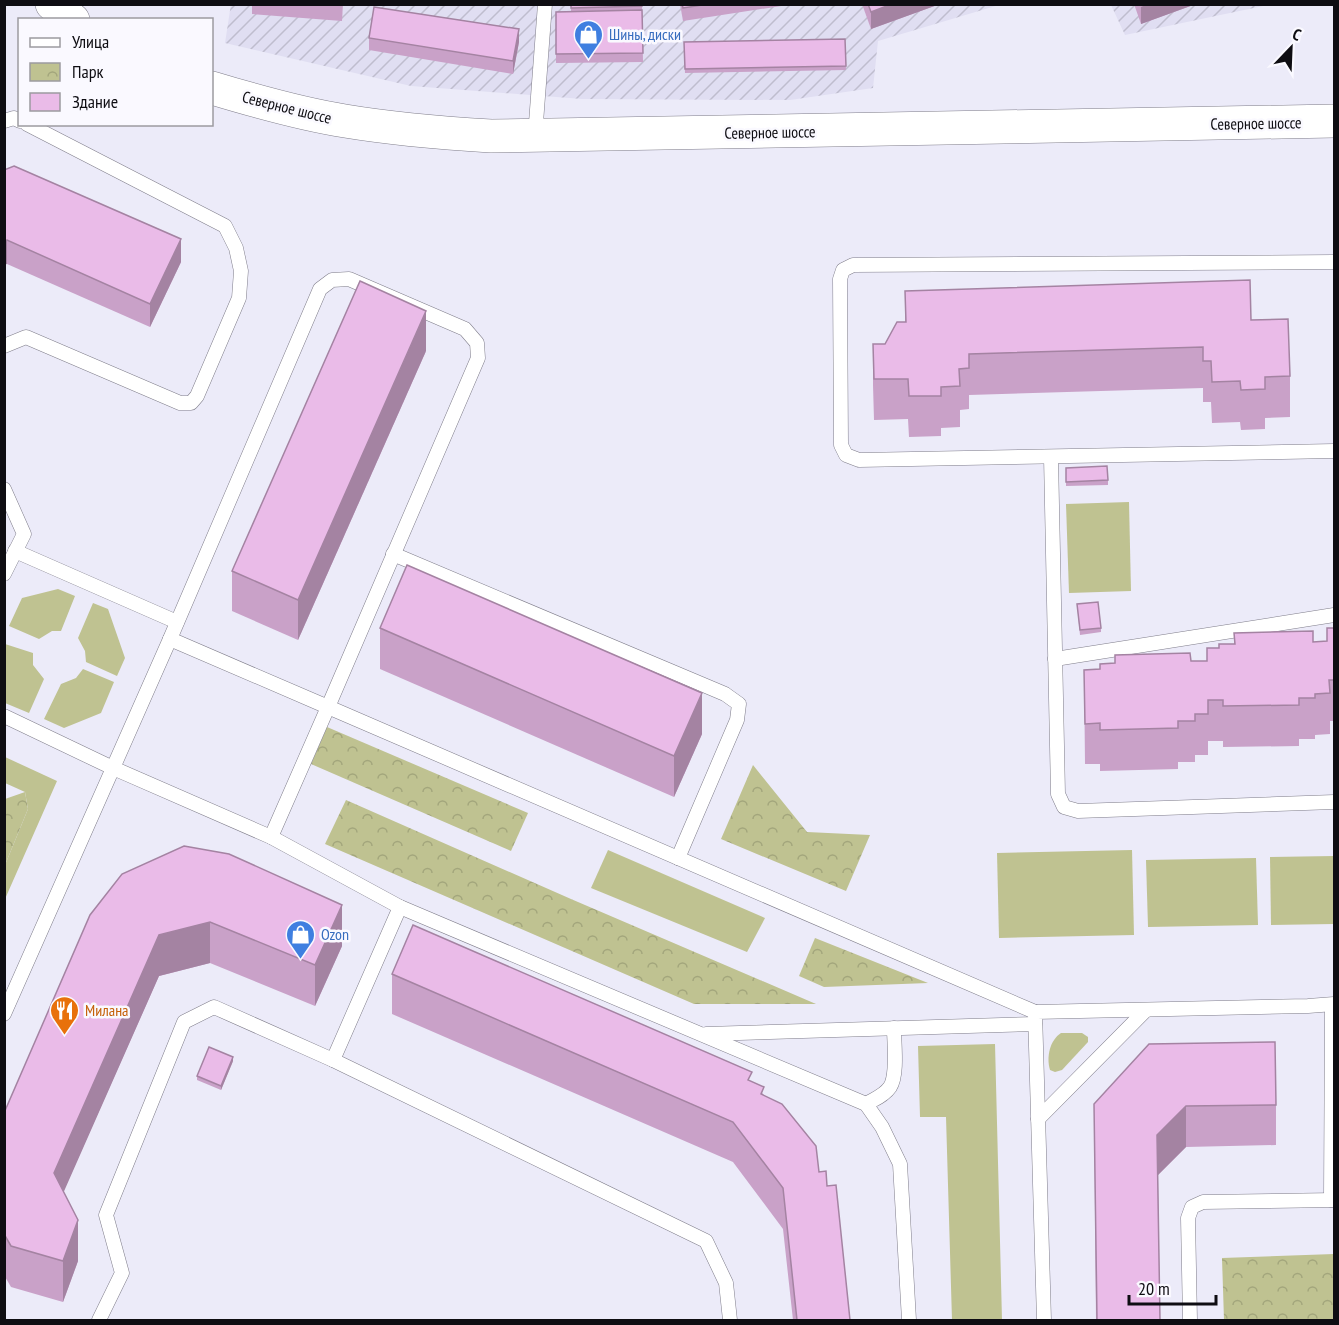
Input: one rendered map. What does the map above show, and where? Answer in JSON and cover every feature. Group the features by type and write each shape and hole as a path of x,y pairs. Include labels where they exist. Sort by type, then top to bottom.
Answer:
{"main road":[{"path":"52,4 71,18"},
{"name":"Северное шоссе","path":"213,88 271,105 343,121 418,131 491,136 1335,121"}],"lane":[{"path":"536,136 545,4"},
{"path":"4,346 26,337 180,403 191,403 197,396 239,298 241,271 236,248 225,226 31,126"},
{"path":"1335,262 853,265 843,270 840,279 841,445 846,455 859,460 1335,451"},
{"path":"4,1014 170,639 320,289 332,280 349,279 465,329 477,343 478,358 272,837"},
{"path":"1050,457 1058,794 1064,807 1078,811 1335,802"},
{"path":"4,489 24,534 4,574"},
{"path":"15,551 177,622"},
{"path":"393,554 725,694 739,704 737,720 678,858"},
{"path":"1055,659 1335,615"},
{"path":"170,639 678,858 1035,1018"},
{"path":"4,716 113,768 272,837 400,907 866,1104 882,1127 900,1164 909,1320"},
{"path":"333,1060 400,907"},
{"path":"701,1034 894,1028 1146,1010 1333,1005 1333,1200 1203,1202 1192,1207 1188,1218 1190,1320"},
{"path":"99,1320 122,1273 106,1215 184,1022 214,1007 333,1060 706,1241 726,1283 730,1320"},
{"path":"1038,1119 1146,1010"},
{"path":"1035,1018 1044,1320"},
{"path":"866,1104 882,1095 891,1086 894,1074 894,1028"}],"shaded area":[{"path":"231,4 999,5 878,41 873,88 790,100 582,99 411,86 225,43"},
{"path":"1111,5 1268,5 1125,35"}],"green space":[{"path":"1129,502 1131,591 1069,593 1066,504"},
{"path":"58,589 75,596 61,631 52,631 39,639 9,626 22,598"},
{"path":"93,603 108,609 125,658 117,676 86,662 85,651 78,638"},
{"path":"5,644 33,653 33,665 44,679 29,713 5,703"},
{"path":"83,669 114,682 101,713 64,728 44,719 61,684 76,678"},
{"path":"327,727 528,813 511,851 311,764"},
{"path":"5,757 57,781 5,899 5,865 28,809 25,792 5,783"},
{"path":"753,765 807,832 870,835 846,891 721,839"},
{"path":"25,792 28,809 5,865 5,799"},
{"path":"346,800 816,1004 694,1004 325,844"},
{"path":"608,850 765,918 747,952 591,888"},
{"path":"1132,850 1134,935 999,938 997,853"},
{"path":"1334,856 1334,924 1271,925 1270,857"},
{"path":"1256,858 1258,925 1148,927 1146,860"},
{"path":"815,938 928,983 824,987 799,976"},
{"path":"1061,1033 1082,1033 1088,1037 1088,1042 1062,1070 1055,1072 1050,1070 1049,1054 1054,1040"},
{"path":"995,1044 1002,1320 952,1320 946,1117 920,1117 918,1046"},
{"path":"1334,1254 1334,1320 1224,1320 1222,1258"}],"building":[{"path":"571,4 642,4 642,6 571,8"},
{"path":"682,4 709,4 683,8"},
{"path":"868,4 892,4 871,12"},
{"path":"374,7 519,29 513,61 369,38"},
{"path":"642,10 643,53 556,54 556,12"},
{"path":"845,39 846,66 685,69 684,42"},
{"path":"14,166 181,239 150,304 7,240 4,241 4,170"},
{"path":"1250,280 1251,320 1288,319 1290,376 1265,377 1265,389 1241,390 1240,381 1212,382 1211,361 1203,361 1203,347 969,354 969,368 959,369 960,386 941,387 941,396 909,396 908,379 874,379 873,344 885,344 897,322 906,322 905,291"},
{"path":"360,281 426,311 298,600 232,571"},
{"path":"1107,466 1108,480 1066,482 1066,468"},
{"path":"407,565 702,693 674,756 380,628"},
{"path":"1098,602 1101,628 1080,630 1077,604"},
{"path":"1327,628 1335,628 1335,680 1329,680 1330,693 1315,694 1315,698 1299,698 1299,705 1223,706 1223,700 1208,700 1208,714 1195,714 1195,721 1178,721 1178,728 1100,730 1100,723 1085,724 1084,670 1100,669 1100,664 1115,663 1115,655 1190,653 1191,661 1207,661 1207,648 1219,648 1219,644 1235,644 1234,633 1313,631 1313,642 1327,641"},
{"path":"184,846 229,854 342,905 315,965 210,922 159,935 54,1173 78,1220 63,1261 11,1246 4,1234 4,1113 90,915 122,874"},
{"path":"413,925 752,1072 748,1080 764,1087 761,1094 782,1104 816,1146 819,1172 826,1171 827,1186 836,1185 850,1320 797,1320 783,1188 733,1122 392,974"},
{"path":"1275,1042 1276,1105 1186,1106 1157,1135 1160,1320 1097,1320 1094,1104 1149,1044"},
{"path":"209,1047 233,1057 221,1086 197,1076"}],"place":[{"name":"Шины, диски","path":"588,60"},
{"name":"Ozon","path":"300,960"},
{"name":"Милана","path":"64,1036"}]}
